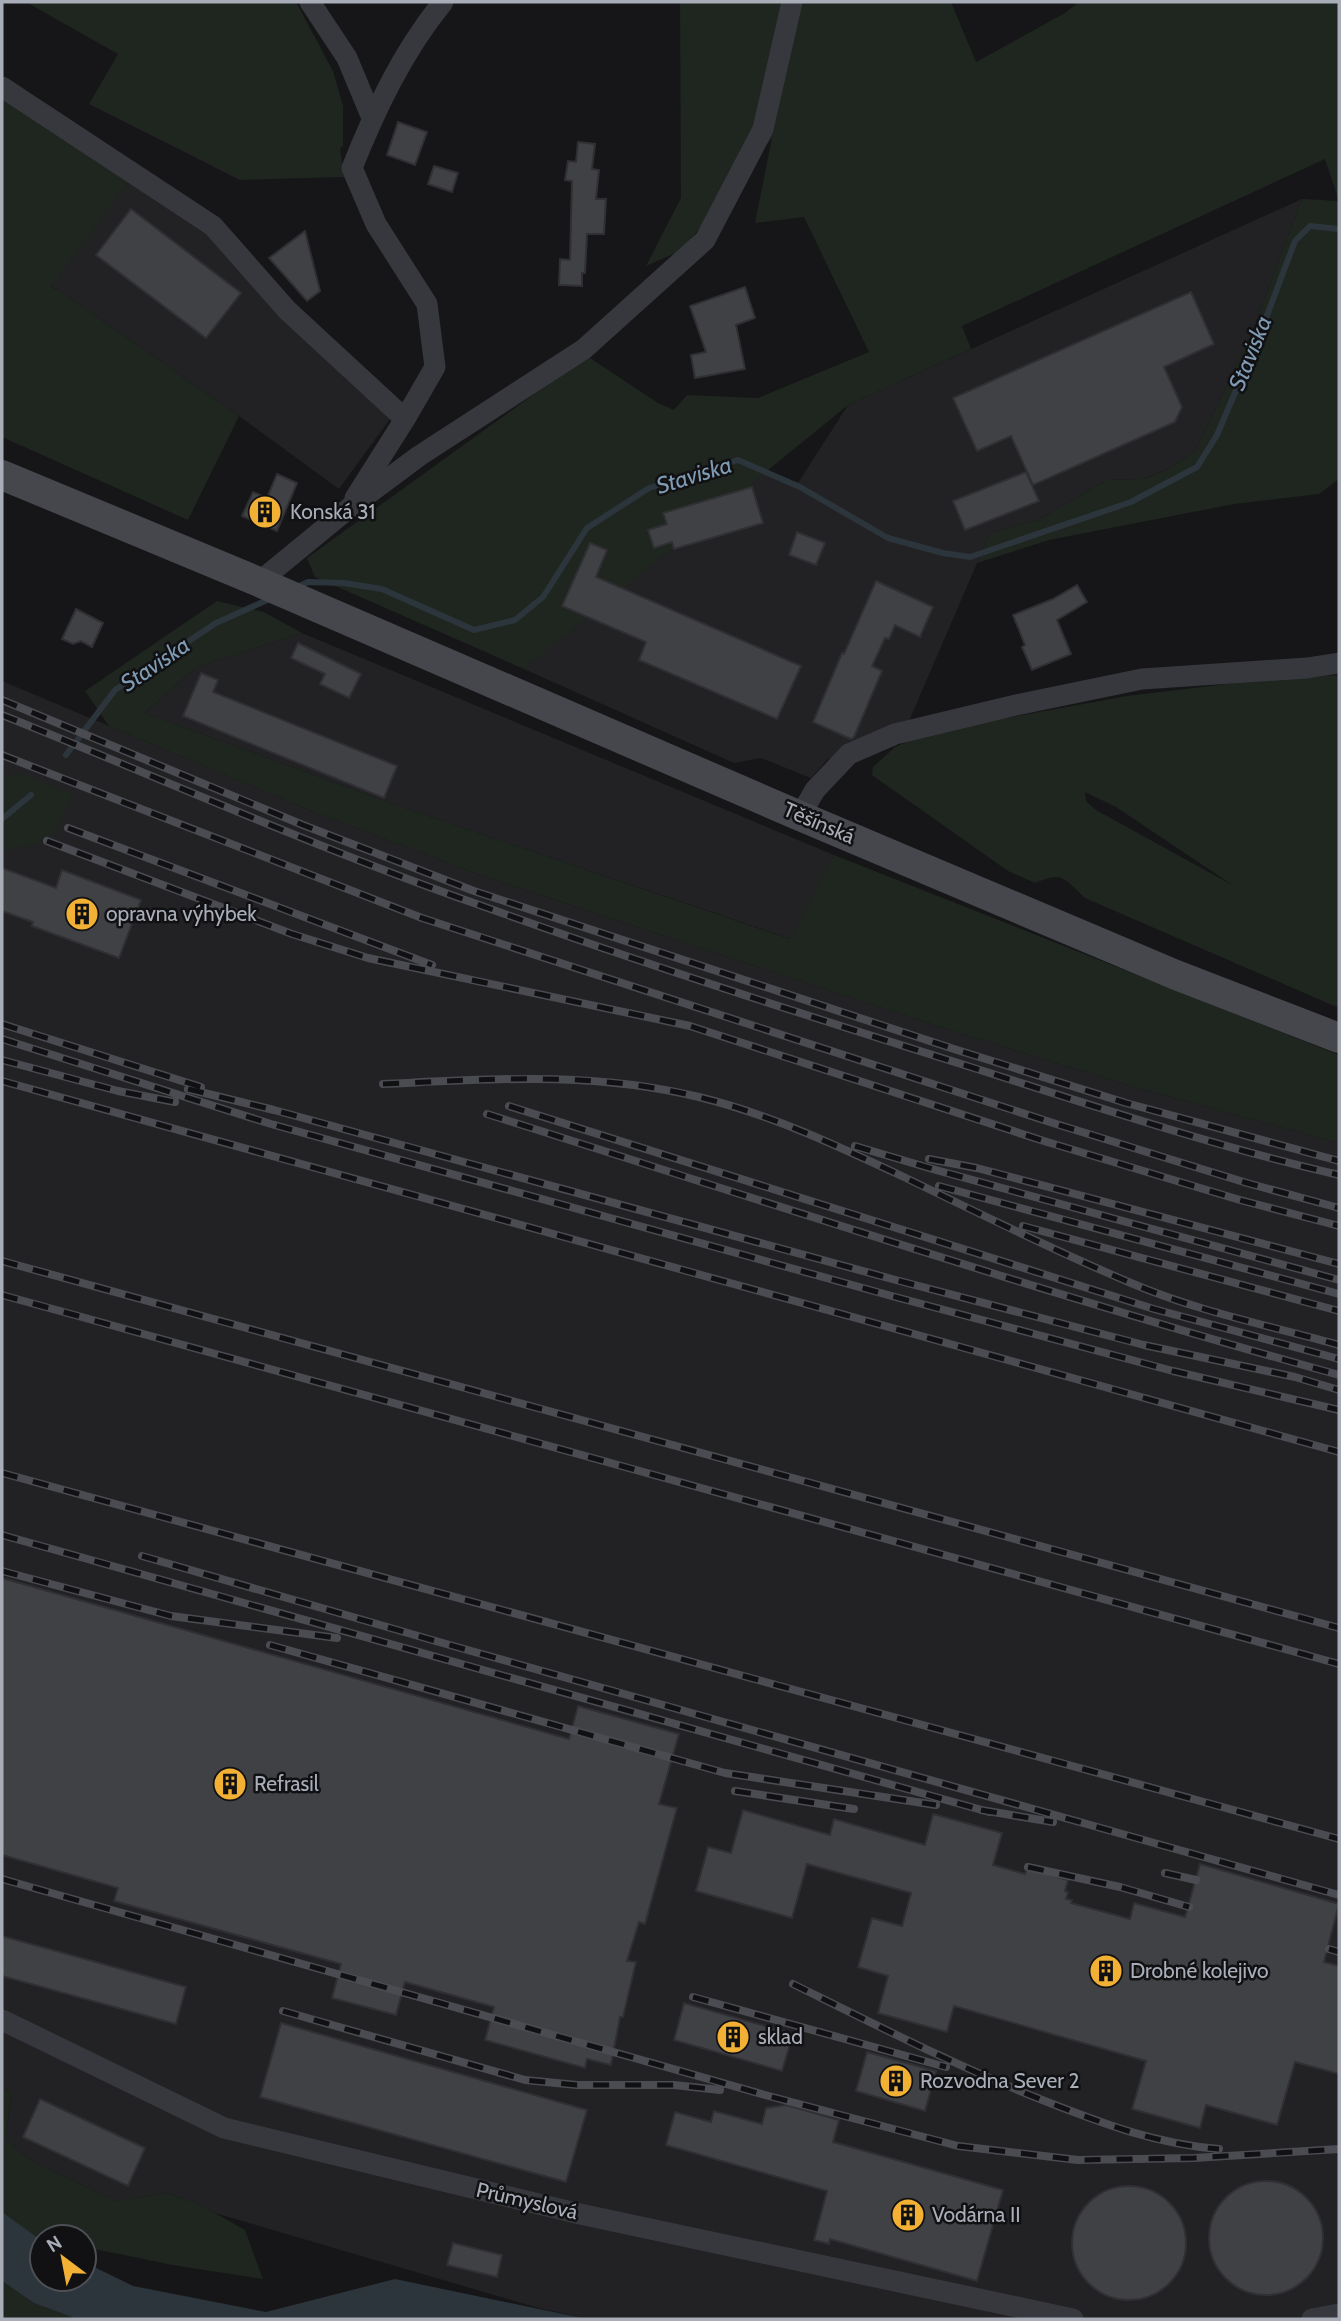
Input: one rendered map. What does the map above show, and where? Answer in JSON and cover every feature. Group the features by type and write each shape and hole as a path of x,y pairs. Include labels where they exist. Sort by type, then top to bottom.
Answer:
{"main road":[{"name":"Těšínská","path":"2,475 302,600 800,816 1176,975 1339,1038"}],"street":[{"path":"310,2 347,58 372,118"},
{"path":"348,509 435,367 427,304 376,224 352,168 372,118 426,22 443,2"},
{"path":"259,582 348,509 419,456 584,349 705,240 763,129 792,2"},
{"path":"2,87 213,226 286,310 405,419"},
{"path":"800,816 815,790 849,754 895,734 1142,679 1307,668 1339,663"},
{"name":"Průmyslová","path":"2,2020 224,2129 580,2214 1073,2319"},
{"path":"1312,2319 1339,2314"}],"shaded area":[{"path":"26,2 296,2 333,71 343,106 343,146 340,148 344,177 240,180 89,104 118,54"},
{"path":"680,2 951,2 976,62 1065,13 1079,2 1339,2 1339,201 1325,159 962,326 971,349 848,405 524,669 315,577 307,558 587,356 658,403 674,410 687,395 758,398 869,352 804,217 755,223 772,138 682,250 646,266 681,198"},
{"path":"2,97 130,180 51,287 239,416 188,520 2,437"},
{"path":"130,180 211,234 390,419 339,489 239,416 50,286"},
{"path":"1302,199 1251,335 1195,451 1170,468 1143,479 1107,480 1038,520 990,533 909,721 852,745 827,760 811,778 761,758 734,763 524,669 588,531 734,466 798,483 848,405"},
{"path":"1302,199 1339,201 1339,479 1319,494 1234,504 1049,540 977,563 990,533 1038,520 1107,480 1144,479 1170,468 1195,451 1251,335"},
{"path":"217,601 264,612 302,633 196,667 145,713 393,804 790,939 834,855 1339,1055 1339,1143 1131,1086 959,1033 480,875 309,810 109,726 85,691"},
{"path":"302,633 834,855 791,939 393,804 145,713 196,667"},
{"path":"1339,675 1339,1008 1085,898 1063,879 1058,877 1035,883 1008,871 872,775 873,767 895,747 911,740 974,724 1127,696 1252,681","holes":["1085,792 1116,807 1234,886 1096,810 1086,801"]},
{"path":"2,681 309,810 480,875 959,1033 1131,1086 1339,1143 1339,2319 587,2319 535,2307 215,2213 197,2203 166,2193 117,2201 33,2162 6,2139 11,2093 2,2087"},
{"path":"18,773 73,794 58,825 48,838 2,853 2,780"},
{"path":"2,2087 11,2093 6,2139 33,2162 117,2201 166,2193 197,2203 245,2230 263,2279 98,2250 98,2223 28,2223 28,2232 2,2212"},
{"path":"2,2212 28,2231 28,2293 98,2293 98,2269 133,2286 266,2312 395,2279 587,2319 77,2319 34,2303 2,2281"},
{"path":"2,2281 34,2303 77,2319 2,2319"}],"building":[{"path":"398,122 427,132 415,165 387,155"},
{"path":"578,142 595,144 592,169 599,170 596,199 606,199 604,234 587,234 582,286 559,285 560,259 570,260 572,181 565,180 568,161 576,162"},
{"path":"434,166 458,173 452,192 428,184"},
{"path":"131,209 241,293 206,338 96,255"},
{"path":"305,231 320,291 307,301 269,258"},
{"path":"745,287 755,318 736,325 745,369 695,378 691,355 706,352 690,306"},
{"path":"1191,292 1214,344 1164,367 1182,407 1175,422 1033,485 1011,436 977,451 953,398"},
{"path":"1026,472 1039,501 965,530 953,501"},
{"name":"Konská 31","path":"277,474 297,483 277,531 242,516 253,492 267,498"},
{"path":"752,487 763,523 674,549 672,542 654,548 648,530 667,524 663,513"},
{"path":"797,532 825,543 816,565 789,555"},
{"path":"590,543 607,550 596,577 801,666 777,719 639,660 646,642 562,606"},
{"path":"876,581 933,607 920,637 895,625 889,639 885,638 872,666 882,671 851,739 813,722"},
{"path":"1077,585 1087,602 1057,620 1071,654 1032,670 1013,615 1053,599"},
{"path":"76,609 103,623 92,647 81,641 73,644 62,639"},
{"path":"298,643 361,674 349,698 320,684 325,674 291,658"},
{"path":"201,673 218,680 213,692 397,766 384,798 183,716"},
{"name":"opravna výhybek","path":"2,868 56,888 62,870 141,900 119,958 32,926 33,922 2,911"},
{"name":"Refrasil","path":"2,1578 569,1739 578,1706 679,1734 659,1804 677,1808 645,1924 639,1922 627,1961 636,1962 623,2017 620,2017 611,2065 587,2059 585,2068 485,2040 494,2007 405,1982 396,2015 332,1998 341,1964 114,1901 118,1888 2,1855"},
{"name":"Drobné kolejivo","path":"743,1810 830,1835 834,1819 925,1845 933,1814 1002,1833 993,1865 1025,1874 1027,1868 1068,1880 1066,1899 1072,1900 1071,1903 1130,1919 1134,1903 1185,1917 1200,1864 1339,1904 1324,1962 1339,1966 1339,2074 1295,2062 1277,2125 1206,2105 1200,2128 1132,2109 1146,2061 954,2006 947,2032 878,2013 888,1976 858,1967 872,1918 902,1926 911,1893 807,1864 792,1918 696,1891 708,1847 731,1853"},
{"path":"2,1936 186,1987 176,2024 2,1976"},
{"name":"sklad","path":"684,2003 793,2034 782,2071 674,2040"},
{"path":"281,2023 587,2110 566,2182 260,2097"},
{"name":"Rozvodna Sever 2","path":"867,2052 936,2071 925,2111 856,2091"},
{"path":"40,2099 145,2148 128,2186 23,2137"},
{"name":"Vodárna II","path":"786,2105 839,2120 833,2142 1003,2190 977,2281 830,2239 829,2244 814,2240 827,2191 666,2145 675,2112 711,2122 714,2111 762,2124 766,2108"},
{"path":"1266,2181 1288,2186 1306,2198 1318,2216 1323,2238 1318,2260 1306,2278 1288,2290 1266,2295 1244,2290 1226,2278 1214,2260 1209,2238 1214,2216 1226,2198 1244,2186"},
{"path":"1129,2186 1151,2191 1169,2203 1181,2221 1186,2243 1181,2265 1169,2283 1151,2295 1129,2300 1107,2295 1089,2283 1077,2265 1072,2243 1077,2221 1089,2203 1107,2191"},
{"path":"453,2243 502,2255 497,2277 447,2265"}],"waterway":[{"name":"Staviska","path":"295,588 308,582 344,583 382,589 474,630 515,620 543,597 587,528 649,488 738,460 800,487 888,538 943,553 970,557 1131,502 1197,467 1217,435 1260,334 1295,241 1310,226 1339,229"},
{"name":"Staviska","path":"66,755 115,690 216,623 272,598"},
{"name":"Staviska","path":"2,819 31,795"}],"railway":[{"path":"2,700 303,825 474,891 1126,1103 1339,1161"},
{"path":"2,715 353,858 597,946 1112,1112 1248,1152 1339,1175"},
{"path":"2,755 422,918 1053,1123 1247,1183 1339,1208"},
{"path":"68,828 432,965"},
{"path":"47,841 292,934 368,958 690,1026 1047,1142 1240,1200 1339,1226"},
{"path":"2,1024 201,1087"},
{"path":"2,1039 271,1124 888,1295 1173,1371 1339,1410"},
{"path":"2,1060 118,1091 175,1102"},
{"path":"383,1084 502,1079 581,1080 659,1089 726,1104 830,1143 1046,1245 1156,1293 1207,1310 1339,1345"},
{"path":"2,1081 1339,1452"},
{"path":"188,1089 1144,1345 1295,1377 1339,1390"},
{"path":"509,1106 1154,1309 1339,1359"},
{"path":"487,1114 1018,1281 1339,1375"},
{"path":"855,1146 1339,1280"},
{"path":"929,1159 977,1168 1339,1264"},
{"path":"939,1186 1339,1294"},
{"path":"1023,1226 1339,1311"},
{"path":"2,1261 1339,1628"},
{"path":"2,1295 1339,1664"},
{"path":"2,1473 1339,1839"},
{"path":"2,1535 989,1812"},
{"path":"142,1556 1339,1895"},
{"path":"2,1571 171,1616 337,1638"},
{"path":"270,1645 725,1773 936,1805"},
{"path":"735,1791 854,1809"},
{"path":"981,1810 1053,1822"},
{"path":"1028,1867 1120,1887 1189,1907"},
{"path":"1165,1873 1196,1880"},
{"path":"2,1879 765,2095 958,2146 1078,2160 1194,2158 1339,2149"},
{"path":"1329,1949 1339,1952"},
{"path":"793,1984 952,2061 1050,2103 1153,2138 1219,2149"},
{"path":"693,1997 946,2067"},
{"path":"283,2011 525,2080 577,2085 674,2085 720,2090"}],"place":[{"name":"Konská 31","path":"265,512"},
{"name":"opravna výhybek","path":"82,914"},
{"name":"Refrasil","path":"230,1784"},
{"name":"Drobné kolejivo","path":"1106,1971"},
{"name":"sklad","path":"733,2037"},
{"name":"Rozvodna Sever 2","path":"896,2081"},
{"name":"Vodárna II","path":"908,2215"}]}
